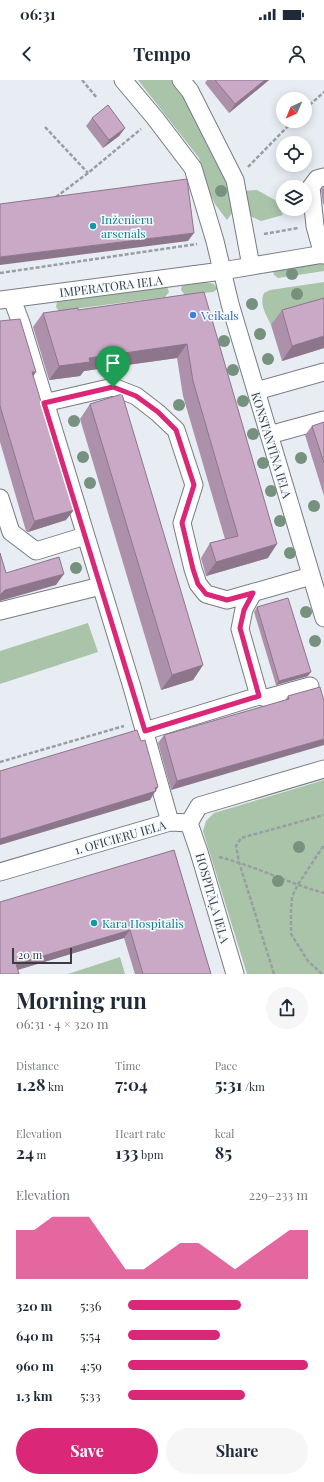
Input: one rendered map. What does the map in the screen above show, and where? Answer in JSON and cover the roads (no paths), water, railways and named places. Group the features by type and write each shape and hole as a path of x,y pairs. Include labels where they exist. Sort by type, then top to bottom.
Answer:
{"street":[{"path":"123,80 155,118 193,168 215,241 222,271"},
{"path":"181,80 190,91 235,180 251,266"},
{"path":"323,254 314,226 311,187 317,179 324,177"},
{"name":"IMPERATORA IELA","path":"6,299 222,271 323,254"},
{"name":"KONSTANTĪNA IELA","path":"222,271 256,392 324,618"},
{"path":"6,299 20,323 144,726 170,822"},
{"path":"256,392 324,372"},
{"path":"44,403 113,387 136,396 158,412 176,430 194,485 182,523 198,584 206,594 227,600 311,576"},
{"path":"269,435 324,420"},
{"path":"0,498 11,532 36,551 85,536"},
{"path":"0,611 101,586"},
{"path":"253,593 244,610 240,628 259,696"},
{"path":"144,726 259,696 267,698 310,686"},
{"path":"189,824 199,806 324,769"},
{"name":"1. OFICIERU IELA","path":"0,872 170,822 189,824"},
{"name":"HOSPITĀĻA IELA","path":"189,824 199,852 235,974"}],"place":[{"name":"Inženieru arsenāls","path":"93,226"},
{"name":"Veikals","path":"193,315"},
{"name":"Kara Hospitālis","path":"94,923"}]}
